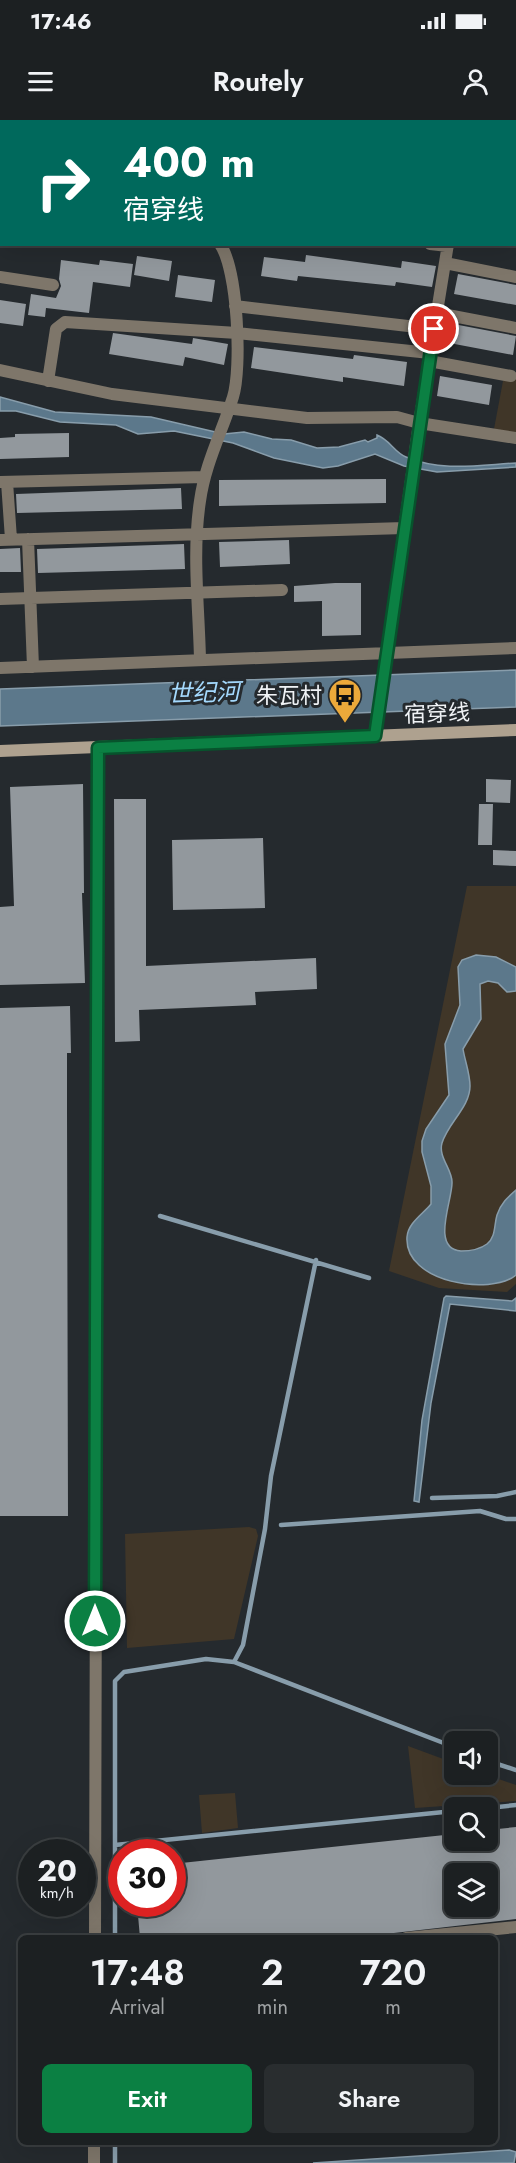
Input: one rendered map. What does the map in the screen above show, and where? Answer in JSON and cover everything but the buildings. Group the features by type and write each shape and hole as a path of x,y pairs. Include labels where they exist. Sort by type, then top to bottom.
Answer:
{"main road":[{"name":"宿穿线","path":"0,751 516,730"}],"street":[{"path":"200,660 197,533 204,477 235,386 237,333 235,306 232,284 221,246"},
{"path":"375,736 419,423 448,246"},
{"path":"445,263 516,277"},
{"path":"0,277 52,285"},
{"path":"235,306 434,329"},
{"path":"437,313 516,328"},
{"path":"48,381 56,329 65,322 237,333 430,357 511,376"},
{"path":"0,370 112,394 307,418 388,416 516,438"},
{"path":"204,477 4,482 5,539 404,528"},
{"path":"28,539 33,667"},
{"path":"0,599 282,590"},
{"path":"0,668 386,656 516,648"},
{"path":"95,1935 98,748"},
{"path":"436,1935 516,1927"},
{"path":"94,2145 94,2163"}],"shaded area":[{"path":"516,379 516,433 494,429 503,381"},
{"path":"467,886 516,886 516,1284 507,1292 439,1288 389,1271"},
{"path":"249,1527 256,1529 258,1536 234,1639 127,1648 125,1534"},
{"path":"408,1746 444,1759 444,1785 498,1785 498,1779 516,1785 516,1801 498,1802 498,1797 444,1797 444,1806 415,1808"},
{"path":"235,1793 238,1828 202,1833 199,1795"}],"water":[{"path":"0,397 55,412 151,417 224,434 244,432 272,439 291,440 317,448 339,447 365,440 368,442 377,438 377,435 402,455 419,462 446,466 516,463 516,467 437,472 404,466 375,454 338,466 323,468 274,458 233,443 174,431 138,434 116,425 60,422 16,411 0,411"},
{"name":"世纪河","path":"516,670 516,707 0,726 0,689"},
{"path":"476,955 496,957 516,967 516,991 507,992 498,983 488,981 480,984 481,1019 463,1049 469,1077 469,1094 445,1136 441,1148 452,1182 445,1233 447,1242 452,1248 461,1251 472,1250 487,1244 493,1234 501,1207 516,1190 516,1275 504,1281 488,1284 451,1281 434,1275 419,1265 410,1253 407,1237 413,1223 431,1204 431,1186 422,1152 422,1141 426,1129 449,1095 445,1044 460,1005 458,967 462,960"},
{"path":"446,1296 512,1301 516,1298 516,1311 450,1304 431,1403 419,1502 414,1501 422,1420"},
{"path":"509,2150 516,2152 514,2163 313,2163"}],"waterway":[{"path":"160,1216 369,1278"},
{"path":"234,1662 243,1645 265,1529 271,1476 316,1260"},
{"path":"432,1498 497,1496 516,1492"},
{"path":"281,1525 480,1511 506,1519 516,1519"},
{"path":"115,1935 115,1681 124,1672 206,1659 234,1662 444,1743"},
{"path":"498,1764 516,1770"},
{"path":"498,1807 516,1805"},
{"path":"175,1839 444,1812"},
{"path":"115,2145 115,2163"}],"place":[{"name":"朱瓦村","path":"345,724"}],"route":[{"path":"95,1621 98,748 375,736 434,329"}]}
